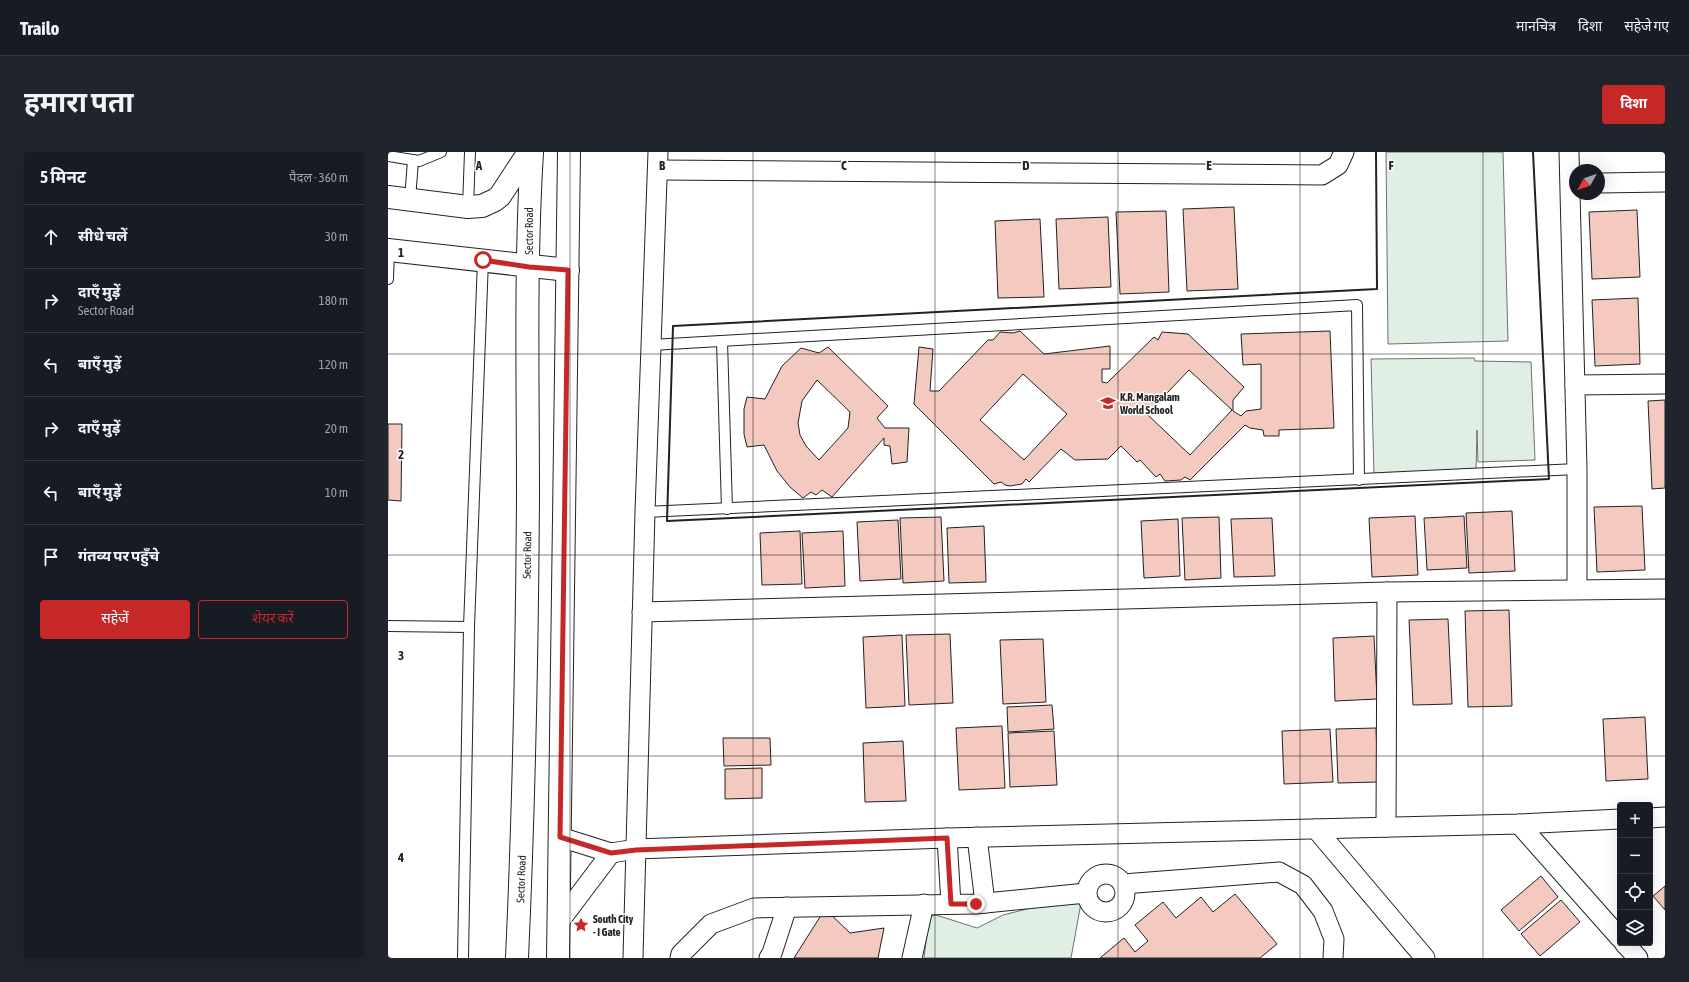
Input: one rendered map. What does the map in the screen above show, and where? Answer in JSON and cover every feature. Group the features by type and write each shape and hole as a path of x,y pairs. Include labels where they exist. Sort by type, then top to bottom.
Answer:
{"main road":[{"path":"388,197 468,207 482,206 500,196 529,152"},
{"name":"Sector Road","path":"517,958 523,826 528,563 528,215 532,152"},
{"path":"558,958 569,152"},
{"path":"388,250 483,260 529,267 568,270"}],"street":[{"path":"633,958 645,512 658,161 1322,175 1338,165 1344,152"},
{"path":"1569,152 1570,164"},
{"path":"1605,183 1665,182"},
{"path":"1572,200 1578,589"},
{"path":"1576,385 1665,384"},
{"path":"642,612 1387,592 1665,589"},
{"path":"1386,828 1387,592"},
{"path":"1653,818 1665,817"},
{"path":"560,837 611,853 636,850 947,838 1386,828 1617,819"},
{"path":"1519,824 1617,935"},
{"path":"1316,829 1425,958"},
{"path":"947,838 951,904"},
{"path":"977,838 985,903"},
{"path":"559,922 611,853"},
{"path":"1123,884 1279,872 1303,885 1323,911 1334,939 1333,958"},
{"path":"1101,874 1114,876 1123,884 1125,890 1123,903 1119,908 1107,913 1095,909 1090,905 1086,893 1090,881 1101,874"},
{"path":"680,958 682,954 711,924 754,908 985,903 1086,893"},
{"path":"912,958 924,904"},
{"path":"769,958 787,907"},
{"path":"1627,946 1638,958"}],"lane":[{"path":"388,156 419,161 441,152"},
{"path":"468,207 470,152"},
{"path":"410,200 413,160"},
{"path":"388,250 388,279"},
{"path":"463,958 469,627 483,260"},
{"path":"651,345 1357,305 1359,480"},
{"path":"722,341 727,509"},
{"path":"645,512 1577,469"},
{"path":"388,626 469,627"}],"green space":[{"path":"1386,152 1503,152 1508,341 1388,344"},
{"path":"1474,358 1475,361 1531,362 1535,460 1478,462 1477,430 1476,471 1374,476 1371,359"},
{"path":"1081,903 1071,958 924,958 929,917 936,915 977,928 1003,915 1039,906"}],"building":[{"path":"1234,207 1238,289 1187,291 1183,209"},
{"path":"1637,210 1640,277 1592,279 1589,212"},
{"path":"1166,211 1169,292 1120,294 1116,212"},
{"path":"1108,217 1111,287 1059,289 1056,219"},
{"path":"1040,219 1044,297 998,298 995,221"},
{"path":"1638,298 1640,364 1595,366 1592,300"},
{"path":"1020,331 1044,354 1110,346 1110,369 1102,369 1102,382 1107,383 1154,337 1158,340 1162,332 1188,334 1244,387 1233,400 1233,411 1241,416 1246,411 1261,409 1261,364 1243,365 1241,334 1330,331 1334,428 1279,430 1279,436 1264,436 1263,430 1250,428 1245,425 1190,480 1185,477 1181,480 1165,481 1160,474 1156,477 1140,460 1137,462 1121,446 1108,459 1075,460 1061,449 1029,482 1026,479 1022,484 1010,486 1001,482 994,484 914,404 919,347 933,349 930,391 939,391 988,340 993,340 1000,332 1013,333","holes":["1189,370 1232,410 1190,455 1147,414","1023,374 1067,414 1024,460 980,420"]},
{"path":"828,347 888,406 877,418 885,428 909,428 907,462 892,464 890,446 884,445 884,438 832,497 822,490 816,495 811,492 803,498 790,487 777,471 764,445 747,447 744,434 744,409 747,397 765,399 782,366 801,348 819,353","holes":["817,380 850,412 848,428 819,460 806,446 800,435 798,423 802,401"]},
{"path":"1665,400 1665,488 1652,489 1648,401"},
{"path":"388,424 402,424 401,501 388,500"},
{"path":"1642,506 1645,570 1597,572 1594,507"},
{"path":"1512,511 1515,571 1469,573 1466,513"},
{"path":"1415,516 1418,575 1372,577 1369,518"},
{"path":"1464,516 1467,568 1427,570 1424,518"},
{"path":"941,517 944,581 903,583 900,518"},
{"path":"1219,517 1221,578 1185,580 1182,518"},
{"path":"1272,518 1275,576 1234,577 1231,519"},
{"path":"1178,519 1180,576 1144,578 1141,521"},
{"path":"898,520 901,579 860,581 857,522"},
{"path":"984,526 986,582 949,583 947,528"},
{"path":"800,531 802,584 762,585 760,533"},
{"path":"843,531 845,586 805,588 802,533"},
{"path":"1509,610 1512,706 1468,707 1465,611"},
{"path":"1448,619 1452,704 1413,705 1409,620"},
{"path":"950,634 953,703 909,705 906,635"},
{"path":"902,635 905,706 866,708 863,637"},
{"path":"1374,636 1377,699 1335,701 1333,638"},
{"path":"1043,639 1046,702 1003,704 1000,640"},
{"path":"1052,705 1054,729 1008,732 1007,707"},
{"path":"1645,717 1648,779 1606,781 1603,719"},
{"path":"1002,726 1005,788 959,790 956,728"},
{"path":"1376,728 1378,782 1338,783 1336,729"},
{"path":"1330,729 1333,782 1284,784 1282,731"},
{"path":"1054,731 1057,785 1010,787 1008,733"},
{"path":"723,738 770,738 771,765 724,766"},
{"path":"903,741 906,801 865,802 863,743"},
{"path":"762,768 762,798 725,799 725,769"},
{"path":"1541,876 1558,897 1519,931 1501,910"},
{"path":"1665,886 1665,910 1653,896"},
{"path":"1235,894 1277,944 1260,958 1100,958 1124,938 1135,952 1148,941 1135,925 1163,902 1176,918 1201,897 1213,912"},
{"path":"1561,900 1580,922 1540,956 1521,934"},
{"path":"825,909 850,933 884,928 878,958 794,958"}],"wall":[{"path":"1376,152 1377,289 673,326 667,521 1549,479 1533,152"}],"place":[{"name":"K.R. Mangalam World School","path":"1108,403"},
{"name":"South City - I Gate","path":"581,925"}],"route":[{"path":"483,260 529,267 568,270 560,837 611,853 636,850 947,838 951,904 976,904"}]}
